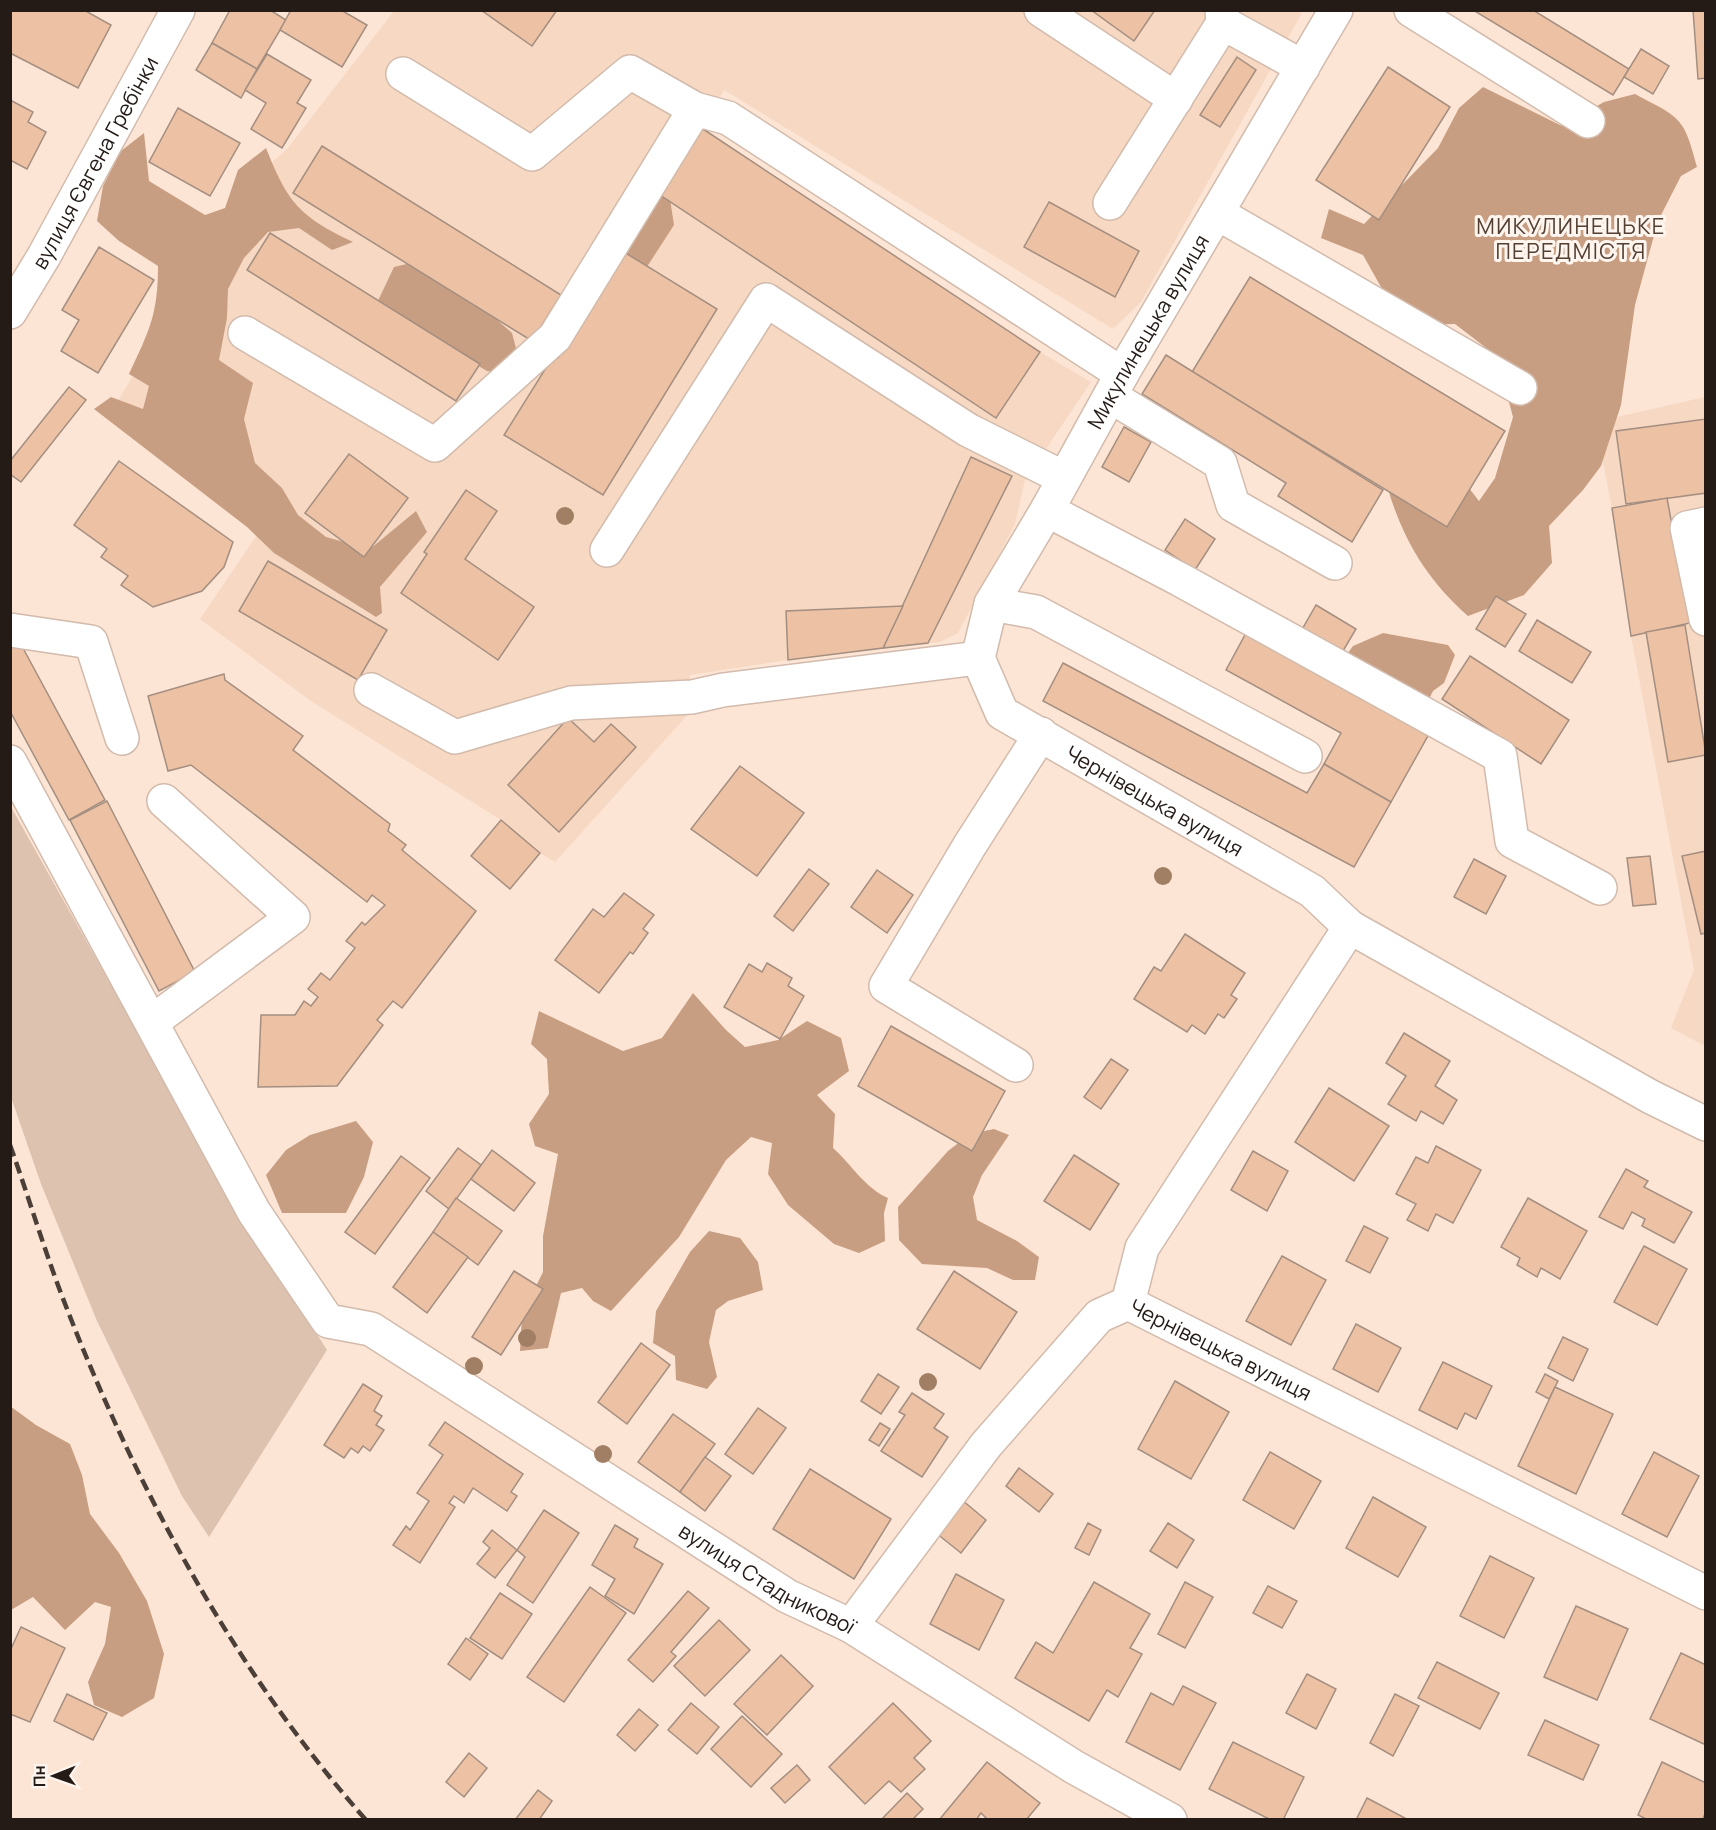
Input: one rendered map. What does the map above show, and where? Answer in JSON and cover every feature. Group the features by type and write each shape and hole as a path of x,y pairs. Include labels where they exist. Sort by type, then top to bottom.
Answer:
{"street":[{"name":"вулиця Євгена Гребінки","path":"10,312 44,256 178,10"},
{"path":"1041,10 1176,99"},
{"name":"Микулинецька вулиця","path":"978,658 991,604 1047,510 1116,385 1336,10"},
{"path":"1411,10 1588,121"},
{"path":"1110,203 1176,99 1223,17 1303,67"},
{"path":"403,74 532,154 630,72 695,109 728,118 1116,385 1220,463 1233,505 1335,563"},
{"path":"245,333 435,445 555,336 695,109"},
{"path":"1216,213 1520,388"},
{"path":"607,550 766,300 968,430 1064,478"},
{"path":"1047,510 1179,579 1500,756 1512,841 1600,888"},
{"path":"1706,524 1687,528 1706,619"},
{"path":"991,604 1036,612 1305,756"},
{"path":"10,630 91,642 122,738"},
{"path":"371,690 455,737 571,703 692,697 723,690 978,658"},
{"name":"Чернівецька вулиця","path":"978,658 1002,713 1312,891 1350,927 1651,1097 1706,1124"},
{"path":"1016,1065 886,986 970,845 1041,734"},
{"path":"10,762 152,1022 293,917 164,801"},
{"name":"Чернівецька вулиця","path":"1350,927 1142,1248 1128,1303 1706,1593"},
{"name":"вулиця Стадникової","path":"152,1022 254,1212 328,1321 372,1329 787,1596 851,1626 1074,1767 1170,1820"},
{"path":"851,1626 986,1445 1099,1316 1128,1303"}],"shaded area":[{"path":"394,11 1303,11 1141,302 1113,329 724,90 701,127 1040,352 1091,382 1025,480 1015,524 958,633 940,642 788,660 690,675 691,711 555,862 540,853 471,856 501,820 311,701 200,619 265,523 107,419 209,249 260,173 287,149"},
{"path":"1483,87 1562,126 1604,102 1635,94 1662,108 1678,120 1688,137 1697,167 1681,176 1658,221 1635,305 1621,405 1601,466 1583,490 1549,526 1552,563 1524,595 1468,616 1429,574 1409,542 1388,489 1455,470 1479,501 1495,478 1513,417 1505,387 1485,347 1455,324 1412,325 1386,296 1363,255 1321,238 1329,209 1364,224 1438,148 1459,108"},
{"path":"144,133 149,181 205,215 225,208 238,170 266,148 281,182 298,206 320,224 353,242 332,250 299,228 268,232 244,258 228,289 227,318 219,360 253,383 244,419 255,463 282,488 298,515 326,537 370,549 416,511 427,532 380,587 382,613 376,617 274,553 247,527 94,409 111,397 143,409 149,386 129,374 151,322 158,283 158,266 119,241 97,221 103,186 121,151"},
{"path":"657,193 670,199 674,225 619,310 578,269"},
{"path":"449,254 482,307 512,333 518,356 505,374 487,371 376,305 394,267"},
{"path":"1705,397 1705,1046 1671,1028 1694,970 1631,636 1612,508 1595,422"},
{"path":"1383,633 1448,645 1455,655 1444,683 1433,691 1427,703 1334,672 1353,646"},
{"path":"10,805 237,1210 327,1350 209,1537 182,1496 97,1321 41,1184 11,1097"},
{"path":"693,993 726,1030 745,1047 778,1040 807,1021 841,1038 849,1071 817,1095 835,1114 833,1148 872,1188 888,1198 884,1213 885,1241 859,1253 834,1244 788,1205 768,1174 772,1143 751,1137 726,1160 679,1237 611,1311 593,1301 582,1288 561,1293 548,1348 520,1351 522,1314 543,1272 543,1236 558,1154 535,1146 529,1124 549,1094 547,1059 531,1044 539,1011 623,1051 662,1038"},
{"path":"356,1121 373,1142 364,1177 346,1213 282,1213 266,1175 286,1150 310,1135"},
{"path":"994,1129 1009,1135 982,1175 973,1197 977,1220 1017,1241 1039,1257 1035,1280 1013,1280 987,1268 922,1264 899,1240 898,1207 948,1151 970,1134"},
{"path":"709,1231 740,1238 758,1262 763,1290 728,1301 716,1310 709,1342 717,1377 707,1389 676,1380 675,1356 653,1343 656,1311 690,1252"},
{"path":"10,1406 36,1425 70,1444 82,1475 90,1514 119,1553 147,1601 164,1654 154,1698 122,1717 94,1705 88,1682 105,1644 111,1607 95,1602 65,1630 33,1597 11,1610"}],"building":[{"path":"10,10 84,10 111,25 78,88 10,53"},
{"path":"230,10 270,10 286,20 257,69 212,43"},
{"path":"291,10 341,10 367,25 342,67 280,30"},
{"path":"481,10 557,10 532,46"},
{"path":"1091,10 1155,10 1134,41"},
{"path":"1473,10 1533,10 1629,69 1613,95"},
{"path":"1693,10 1706,10 1706,78 1698,79"},
{"path":"212,43 257,69 241,98 196,70"},
{"path":"1641,49 1669,66 1653,94 1624,77"},
{"path":"267,54 311,80 297,103 306,108 282,148 251,129 266,103 245,90"},
{"path":"1237,57 1256,70 1220,127 1200,115"},
{"path":"1388,67 1450,107 1379,220 1316,180"},
{"path":"10,100 33,112 28,122 46,132 27,169 10,160"},
{"path":"178,108 240,143 210,196 149,162"},
{"path":"700,127 1040,352 996,418 657,193"},
{"path":"322,146 561,295 532,341 293,193"},
{"path":"1049,202 1139,251 1115,297 1024,247"},
{"path":"270,233 480,364 456,401 247,270"},
{"path":"99,247 154,280 98,373 61,351 79,320 62,310"},
{"path":"624,252 717,309 603,495 504,435 554,355 558,358"},
{"path":"1250,277 1505,431 1447,527 1192,372"},
{"path":"1166,355 1383,490 1352,542 1278,496 1286,483 1142,394"},
{"path":"69,387 86,400 21,482 10,474 10,461"},
{"path":"1706,419 1706,493 1626,504 1616,431"},
{"path":"1124,427 1151,442 1129,482 1102,467"},
{"path":"349,454 408,498 364,557 305,513"},
{"path":"971,457 1012,476 928,643 883,648"},
{"path":"119,461 233,542 224,567 202,591 153,607 121,585 128,576 101,557 107,549 74,525"},
{"path":"466,490 497,511 465,559 534,607 498,660 401,593 427,554 424,552"},
{"path":"1667,498 1690,623 1631,636 1612,508"},
{"path":"1185,519 1215,539 1195,570 1165,550"},
{"path":"268,561 387,630 358,680 239,611"},
{"path":"1496,596 1526,614 1505,647 1476,629"},
{"path":"1316,605 1356,629 1340,656 1300,633"},
{"path":"903,606 883,648 788,660 786,611"},
{"path":"1537,620 1591,652 1572,683 1519,651"},
{"path":"1685,625 1706,755 1668,762 1646,632"},
{"path":"1246,633 1429,734 1391,802 1324,764 1341,733 1226,670"},
{"path":"17,637 105,800 69,820 10,711 10,641"},
{"path":"1470,656 1569,720 1541,764 1442,699"},
{"path":"1063,663 1307,793 1324,764 1391,802 1354,867 1043,701"},
{"path":"224,674 225,680 303,736 293,750 390,824 388,831 406,845 402,850 476,911 402,1008 393,1001 377,1020 383,1025 337,1086 258,1087 261,1015 295,1015 304,1001 311,1006 318,997 308,989 321,973 330,980 355,948 346,941 362,922 365,925 385,905 372,895 367,902 191,765 168,771 148,696"},
{"path":"568,718 594,742 611,724 636,747 559,832 508,785"},
{"path":"740,766 804,813 757,876 691,829"},
{"path":"107,801 195,972 159,991 70,820"},
{"path":"501,820 540,853 510,889 471,856"},
{"path":"1706,851 1706,933 1701,934 1682,856"},
{"path":"1650,856 1656,904 1633,906 1627,858"},
{"path":"1474,859 1506,876 1486,914 1454,897"},
{"path":"809,869 829,884 793,931 774,916"},
{"path":"877,870 913,895 887,933 851,907"},
{"path":"624,893 654,915 643,929 648,933 633,954 630,952 599,993 555,960 593,909 604,917"},
{"path":"1185,934 1245,973 1231,995 1237,999 1224,1018 1218,1014 1205,1034 1192,1025 1187,1032 1134,999 1154,967 1161,971"},
{"path":"767,963 792,978 788,986 804,996 780,1039 724,1007 749,964 762,972"},
{"path":"891,1026 1005,1091 972,1151 858,1086"},
{"path":"1404,1033 1450,1061 1435,1086 1457,1100 1443,1124 1421,1111 1416,1121 1388,1104 1406,1076 1386,1063"},
{"path":"1111,1059 1128,1070 1101,1109 1084,1097"},
{"path":"1329,1088 1389,1126 1354,1181 1295,1142"},
{"path":"1436,1146 1481,1170 1453,1223 1436,1214 1428,1231 1407,1220 1416,1204 1396,1194 1416,1157 1428,1163"},
{"path":"458,1148 481,1165 449,1209 426,1191"},
{"path":"492,1150 535,1183 514,1211 471,1179"},
{"path":"1253,1151 1288,1171 1267,1211 1231,1190"},
{"path":"1074,1155 1119,1184 1090,1230 1044,1201"},
{"path":"401,1156 430,1178 375,1254 345,1232"},
{"path":"1626,1169 1648,1181 1644,1187 1692,1212 1674,1243 1642,1226 1645,1219 1632,1212 1623,1229 1599,1217"},
{"path":"456,1198 502,1231 478,1265 433,1232"},
{"path":"1528,1198 1587,1231 1560,1279 1541,1268 1537,1277 1517,1265 1520,1258 1501,1247"},
{"path":"1364,1226 1388,1238 1370,1273 1346,1261"},
{"path":"433,1232 468,1257 427,1313 393,1287"},
{"path":"1644,1246 1687,1269 1657,1325 1614,1302"},
{"path":"1282,1256 1326,1280 1291,1345 1246,1321"},
{"path":"514,1271 543,1289 501,1355 472,1337"},
{"path":"954,1271 1017,1312 980,1369 917,1329"},
{"path":"1356,1324 1401,1348 1378,1392 1333,1369"},
{"path":"1563,1337 1588,1349 1573,1381 1548,1368"},
{"path":"641,1343 670,1365 627,1424 598,1402"},
{"path":"1443,1362 1492,1386 1476,1419 1465,1413 1457,1429 1419,1410"},
{"path":"878,1374 899,1387 881,1414 861,1401"},
{"path":"1545,1374 1558,1381 1549,1399 1536,1392"},
{"path":"1175,1381 1229,1412 1191,1479 1138,1449"},
{"path":"363,1384 382,1396 374,1411 382,1416 376,1425 384,1430 370,1451 363,1446 358,1453 351,1448 344,1458 324,1445"},
{"path":"1555,1387 1613,1414 1576,1494 1518,1466"},
{"path":"912,1393 944,1414 934,1428 948,1437 922,1477 881,1451 905,1415 899,1412"},
{"path":"758,1408 786,1428 753,1474 725,1454"},
{"path":"673,1414 715,1444 680,1492 638,1462"},
{"path":"445,1422 523,1474 511,1492 517,1496 507,1511 473,1488 464,1503 454,1496 449,1503 455,1507 420,1563 393,1545 406,1526 410,1530 429,1501 417,1493 443,1455 429,1445"},
{"path":"880,1423 890,1429 879,1446 869,1440"},
{"path":"1270,1452 1321,1481 1294,1529 1243,1500"},
{"path":"1654,1452 1699,1476 1667,1537 1622,1514"},
{"path":"705,1457 731,1476 705,1511 680,1492"},
{"path":"1019,1468 1053,1494 1039,1512 1006,1486"},
{"path":"810,1469 891,1519 854,1579 773,1529"},
{"path":"1373,1497 1426,1527 1398,1577 1346,1548"},
{"path":"962,1500 986,1520 961,1553 936,1533"},
{"path":"544,1510 579,1533 533,1603 507,1585 525,1557 517,1550"},
{"path":"1088,1523 1101,1530 1089,1555 1075,1548"},
{"path":"1168,1523 1194,1540 1177,1568 1150,1551"},
{"path":"615,1525 638,1539 634,1547 663,1564 634,1614 605,1596 615,1579 592,1565"},
{"path":"492,1530 517,1550 495,1578 477,1564 490,1548 483,1542"},
{"path":"1490,1556 1534,1578 1504,1638 1460,1616"},
{"path":"956,1574 1004,1600 979,1650 930,1624"},
{"path":"1094,1582 1150,1614 1130,1648 1142,1654 1118,1697 1107,1690 1089,1721 1015,1678 1036,1642 1053,1653"},
{"path":"1185,1582 1213,1597 1185,1648 1158,1634"},
{"path":"1268,1586 1297,1601 1282,1628 1253,1613"},
{"path":"590,1587 626,1613 564,1702 527,1677"},
{"path":"688,1591 709,1608 671,1652 676,1656 653,1682 628,1660"},
{"path":"500,1593 532,1614 502,1659 470,1638"},
{"path":"1576,1606 1628,1629 1597,1700 1544,1677"},
{"path":"719,1620 750,1650 705,1696 674,1666"},
{"path":"21,1627 65,1648 30,1722 10,1714 10,1651"},
{"path":"466,1638 488,1654 470,1680 448,1664"},
{"path":"1681,1653 1706,1665 1706,1745 1650,1719"},
{"path":"781,1655 813,1686 767,1735 734,1704"},
{"path":"1437,1662 1499,1693 1480,1729 1418,1698"},
{"path":"1307,1674 1336,1689 1316,1729 1286,1713"},
{"path":"1183,1686 1216,1703 1180,1770 1126,1742 1151,1693 1173,1705"},
{"path":"67,1694 107,1713 93,1740 54,1721"},
{"path":"1395,1694 1419,1706 1393,1756 1370,1743"},
{"path":"691,1703 719,1727 697,1754 668,1730"},
{"path":"893,1703 931,1741 914,1758 925,1769 901,1792 889,1781 865,1804 829,1767"},
{"path":"639,1709 658,1725 635,1751 617,1735"},
{"path":"742,1716 782,1754 751,1787 711,1749"},
{"path":"1545,1720 1599,1745 1583,1780 1528,1755"},
{"path":"1233,1742 1304,1777 1283,1820 1271,1820 1209,1789"},
{"path":"469,1753 487,1768 464,1797 446,1782"},
{"path":"987,1762 1040,1803 1026,1820 988,1820 981,1813 976,1820 939,1820"},
{"path":"1662,1762 1706,1783 1706,1812 1702,1820 1648,1820 1638,1815"},
{"path":"797,1765 810,1780 785,1803 771,1788"},
{"path":"538,1790 552,1801 539,1820 515,1820"},
{"path":"907,1793 923,1809 912,1820 881,1820"},
{"path":"1367,1798 1405,1818 1404,1820 1356,1820"}],"railway":[{"path":"10,1145 55,1277 90,1366 154,1504 230,1637 272,1700 317,1762 366,1820"}],"district":[{"name":"МИКУЛИНЕЦЬКЕ ПЕРЕДМІСТЯ","path":"1571,238"}]}
